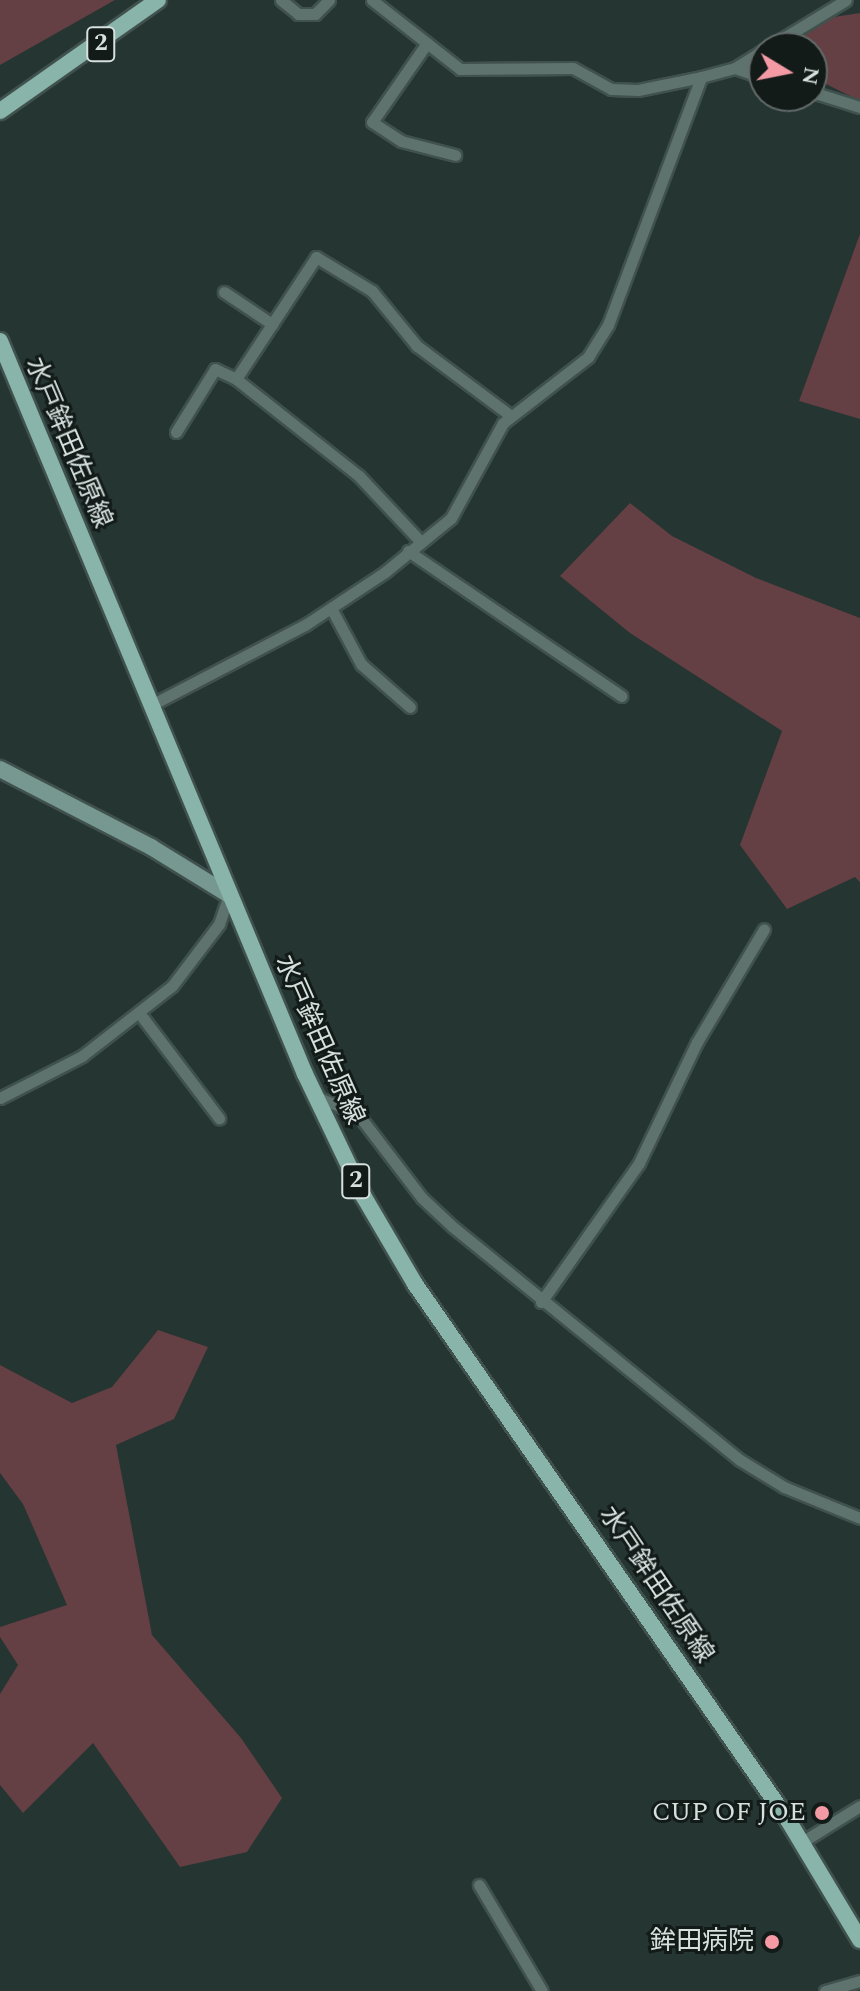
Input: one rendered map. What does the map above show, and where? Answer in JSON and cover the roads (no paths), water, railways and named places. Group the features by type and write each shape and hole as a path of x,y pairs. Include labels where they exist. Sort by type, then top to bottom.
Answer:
{"main road":[{"name":"2","path":"0,111 158,0"},
{"name":"水戸鉾田佐原線","path":"0,341 229,895 316,1097 364,1197 415,1284 802,1842 860,1940"}],"street":[{"path":"281,0 306,14 315,14 329,0"},
{"path":"372,0 460,69 573,68 611,89 638,90 735,68 748,60"},
{"path":"794,32 846,0"},
{"path":"427,43 372,122 401,141 455,155"},
{"path":"735,68 748,72"},
{"path":"151,705 331,608 451,518 511,416 588,357 608,325 701,77"},
{"path":"828,97 860,107"},
{"path":"236,379 316,257 372,291 417,346 511,416"},
{"path":"224,292 272,324"},
{"path":"176,432 215,369 236,379 359,476 420,541"},
{"path":"408,551 621,696"},
{"path":"331,608 361,664 410,707"},
{"path":"0,769 161,853 229,895 219,924 194,963 140,1014 82,1056 0,1098"},
{"path":"541,1302 639,1163 697,1042 764,929"},
{"path":"140,1014 219,1118"},
{"path":"316,1097 368,1123 422,1198 541,1302 740,1460 784,1487 860,1518"},
{"path":"802,1842 860,1806"},
{"path":"479,1885 542,1991"},
{"path":"825,1991 860,1981"}],"place":[{"name":"CUP OF JOE","path":"822,1813"},
{"name":"鉾田病院","path":"772,1942"}]}
